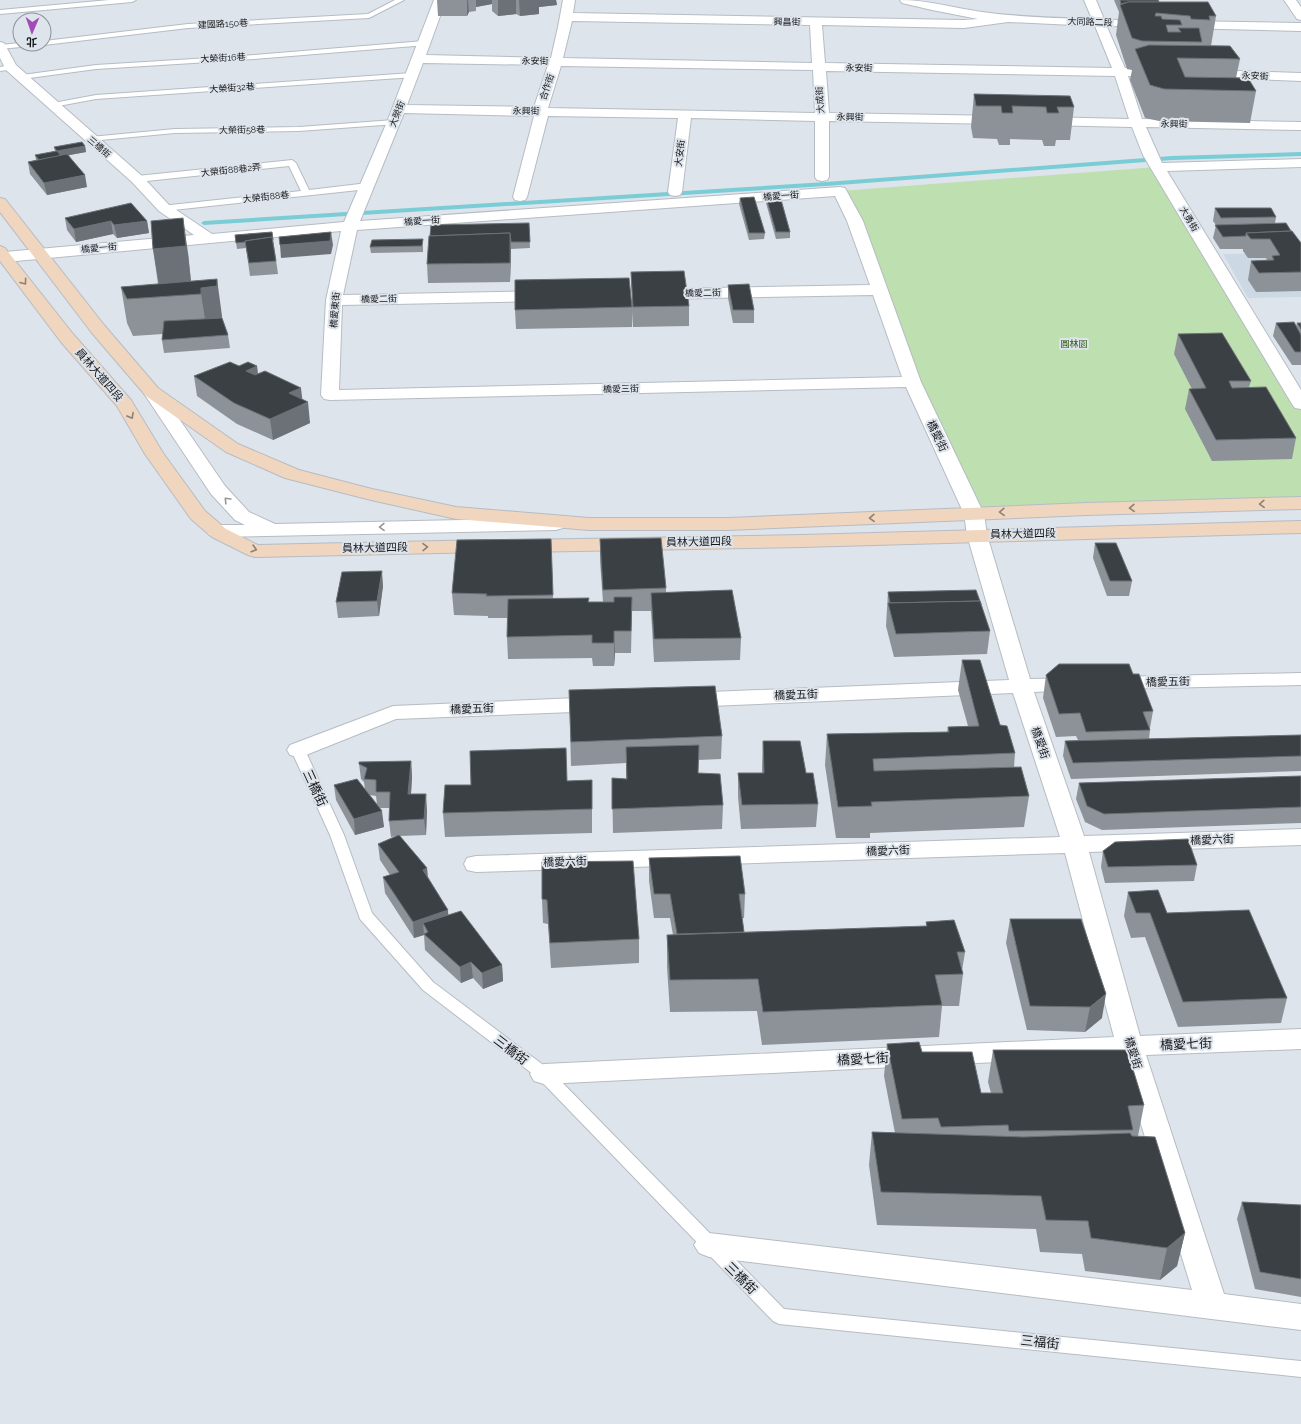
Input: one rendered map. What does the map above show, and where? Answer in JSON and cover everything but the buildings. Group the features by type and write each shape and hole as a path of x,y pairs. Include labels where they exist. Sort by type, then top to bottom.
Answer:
{"main road":[{"name":"員林大道四段","path":"0,202 98,329 152,392 232,448 292,474 456,513 589,524 975,524 1301,527"},
{"name":"員林大道四段","path":"3,254 67,338 125,404 138,429 172,480 198,515 216,531 255,551 802,541 975,524 1301,503"}],"street":[{"name":"大榮街","path":"353,219 368,186 440,0"},
{"name":"合作街","path":"520,197 542,111 541,107 556,61 567,17 569,0"},
{"name":"大同路二段","path":"906,0 966,15 1007,19 1123,24"},
{"name":"大勇街","path":"1090,0 1120,72 1137,123 1154,162 1301,404"},
{"path":"1290,0 1301,16"},
{"name":"興昌街","path":"567,17 964,24 1007,19"},
{"name":"大成街","path":"816,22 822,117 822,177"},
{"path":"1169,24 1301,27"},
{"name":"三橋街","path":"0,47 5,68 22,77 90,140 137,180 164,208 208,238"},
{"name":"永安街","path":"418,59 1175,74"},
{"name":"永安街","path":"1191,74 1301,77"},
{"name":"永興街","path":"396,115 542,111 1301,126"},
{"name":"大安街","path":"675,192 685,114"},
{"path":"1154,162 1301,162"},
{"name":"橋愛一街","path":"3,254 38,253 208,238 353,219 840,192"},
{"name":"橋愛街","path":"840,192 855,221 912,382 975,524 1021,686 1075,845 1130,1046 1212,1305"},
{"name":"橋愛東街","path":"330,395 334,300 353,219"},
{"name":"橋愛二街","path":"643,294 880,290"},
{"name":"橋愛二街","path":"334,300 564,296"},
{"name":"橋愛三街","path":"330,395 912,382"},
{"path":"152,392 218,490 242,516 271,529"},
{"path":"216,531 589,524"},
{"name":"橋愛五街","path":"663,701 1021,686 1301,679"},
{"name":"橋愛五街","path":"298,750 392,713 623,703"},
{"name":"橋愛六街","path":"476,864 1301,837"},
{"name":"橋愛七街","path":"544,1074 1130,1046 1301,1040"},
{"path":"709,1245 1301,1317"}],"lane":[{"path":"0,12 132,0"},
{"name":"建國路150巷","path":"52,41 188,26 369,16 400,0"},
{"name":"大榮街16巷","path":"22,77 96,67 242,58 424,43"},
{"path":"0,47 12,46"},
{"name":"大榮街32巷","path":"53,105 96,97 412,75"},
{"name":"大榮街58巷","path":"90,140 175,131 299,129 396,115"},
{"name":"大榮街88巷2弄","path":"137,180 292,163 306,192"},
{"name":"大榮街88巷","path":"164,208 368,186"},
{"name":"三橋街","path":"298,750 337,835 365,915 428,986 544,1074 779,1316"},
{"name":"三福街","path":"779,1316 1301,1369"}],"shaded area":[{"path":"1296,253 1301,260 1301,297 1248,298 1223,254"}],"green space":[{"name":"圓林園","path":"1157,167 1301,404 1301,503 974,514 840,191"}],"waterway":[{"path":"204,223 826,184 1172,158 1301,154"}]}
